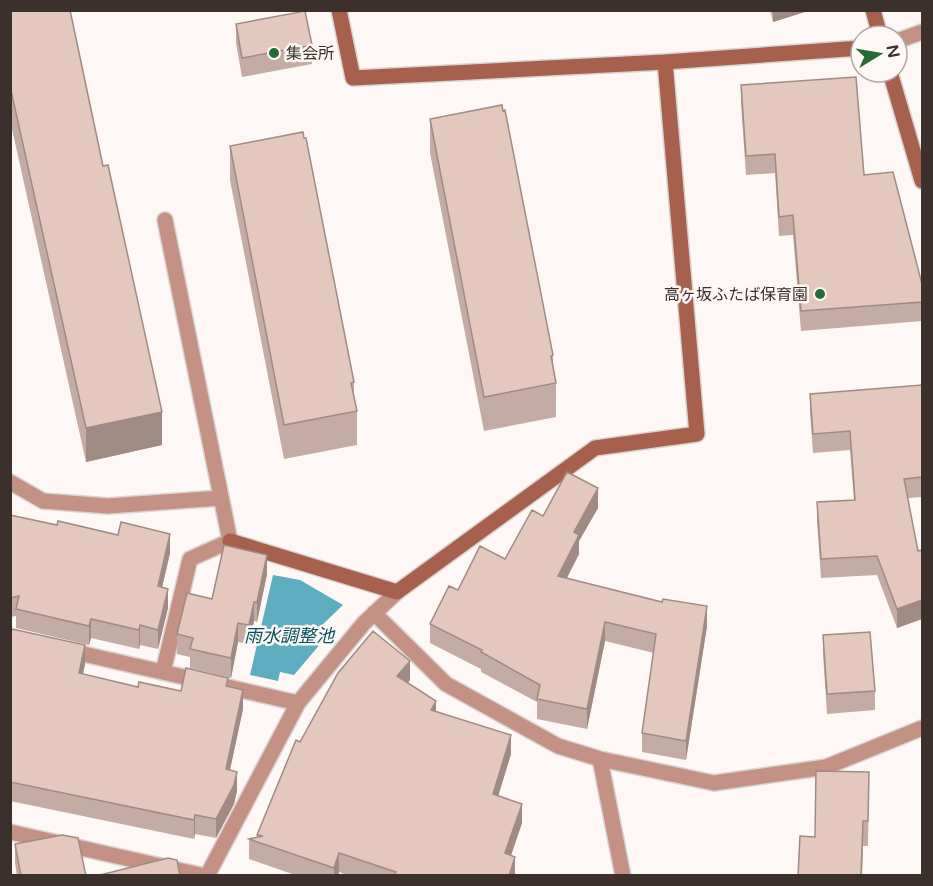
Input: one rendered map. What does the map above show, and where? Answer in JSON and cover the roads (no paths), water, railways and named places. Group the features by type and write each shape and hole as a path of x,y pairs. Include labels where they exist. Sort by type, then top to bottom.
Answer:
{"street":[{"path":"339,10 353,78 665,62 849,49"},
{"path":"10,832 206,876 298,703 374,613 397,592 595,448 697,434 665,62"},
{"path":"894,84 922,181"},
{"path":"165,220 230,540"},
{"path":"10,482 43,501 108,506 221,498"},
{"path":"163,672 190,559 230,540 397,592"},
{"path":"374,613 446,684 558,746 600,759 714,783 826,767 922,728"},
{"path":"54,647 298,703"},
{"path":"600,759 622,876"}],"water":[{"name":"雨水調整池","path":"273,575 300,580 343,605 318,629 327,636 294,675 280,672 278,681 250,675"}],"place":[{"name":"集会所","path":"274,53"},
{"name":"高ヶ坂ふたば保育園","path":"820,294"}]}
